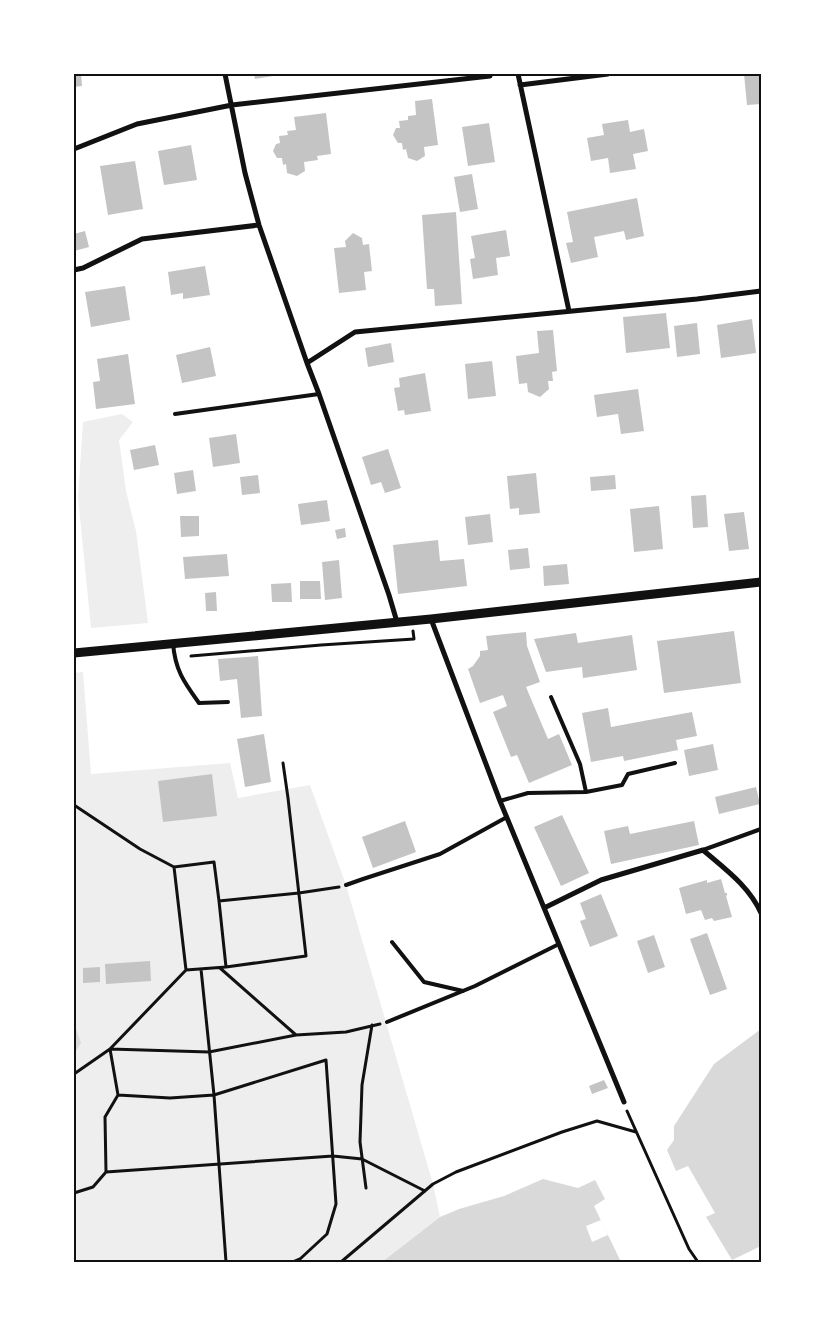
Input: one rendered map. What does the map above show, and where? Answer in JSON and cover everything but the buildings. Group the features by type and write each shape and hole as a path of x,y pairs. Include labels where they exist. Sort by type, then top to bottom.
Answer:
{"street":[{"path":"226,74 245,173 258,225 319,394 386,586 397,623"},
{"path":"518,74 569,311"},
{"path":"520,85 608,74"},
{"path":"74,149 137,124 232,105 490,76"},
{"path":"74,270 83,268 142,239 258,225"},
{"path":"307,363 355,332 761,291"},
{"path":"74,653 397,623 761,582"},
{"path":"431,619 500,801 624,1102"},
{"path":"544,908 601,880 703,850 738,879 761,913"}],"lane":[{"path":"175,414 319,394"},
{"path":"173,643 174,657 181,678 199,703 228,702"},
{"path":"551,697 580,764 586,792"},
{"path":"500,801 528,793 586,792 622,785 628,774 674,763"},
{"path":"346,886 440,854 507,817"},
{"path":"703,850 761,829"},
{"path":"392,942 424,982 464,991"},
{"path":"387,1022 464,991 559,944"}],"path":[{"path":"74,1074 110,1049 186,970 226,967 306,956 283,762"},
{"path":"74,804 140,849 174,866 214,862 226,967"},
{"path":"174,866 186,970"},
{"path":"219,901 346,886"},
{"path":"220,967 296,1036"},
{"path":"201,969 214,1095 226,1262"},
{"path":"110,1049 209,1052 296,1036 346,1032 387,1022"},
{"path":"366,1188 360,1142 362,1085 372,1025"},
{"path":"74,1193 93,1188 106,1172 105,1117 118,1096 110,1049"},
{"path":"118,1096 170,1098 214,1095 326,1060 336,1204 327,1234 300,1259 294,1262"},
{"path":"624,1102 689,1249 698,1262"},
{"path":"341,1262 425,1191 456,1172 596,1121 636,1132"},
{"path":"106,1172 333,1156 362,1159 425,1191"}],"shaded area":[{"path":"122,414 133,422 119,440 126,491 136,531 148,623 91,628 78,497 83,422"},
{"path":"83,672 91,774 230,763 238,798 310,785 346,885 433,1184 440,1217 382,1262 74,1262 74,673"},
{"path":"74,1023 81,1043 74,1054"},
{"path":"761,1029 761,1246 732,1260 706,1217 715,1213 688,1166 676,1171 667,1150 674,1140 674,1126 714,1064"},
{"path":"543,1179 578,1188 595,1180 605,1199 594,1206 621,1262 382,1262 440,1217 459,1209 504,1196"}],"pier":[{"path":"601,1220 608,1235 592,1242 586,1226"}]}
